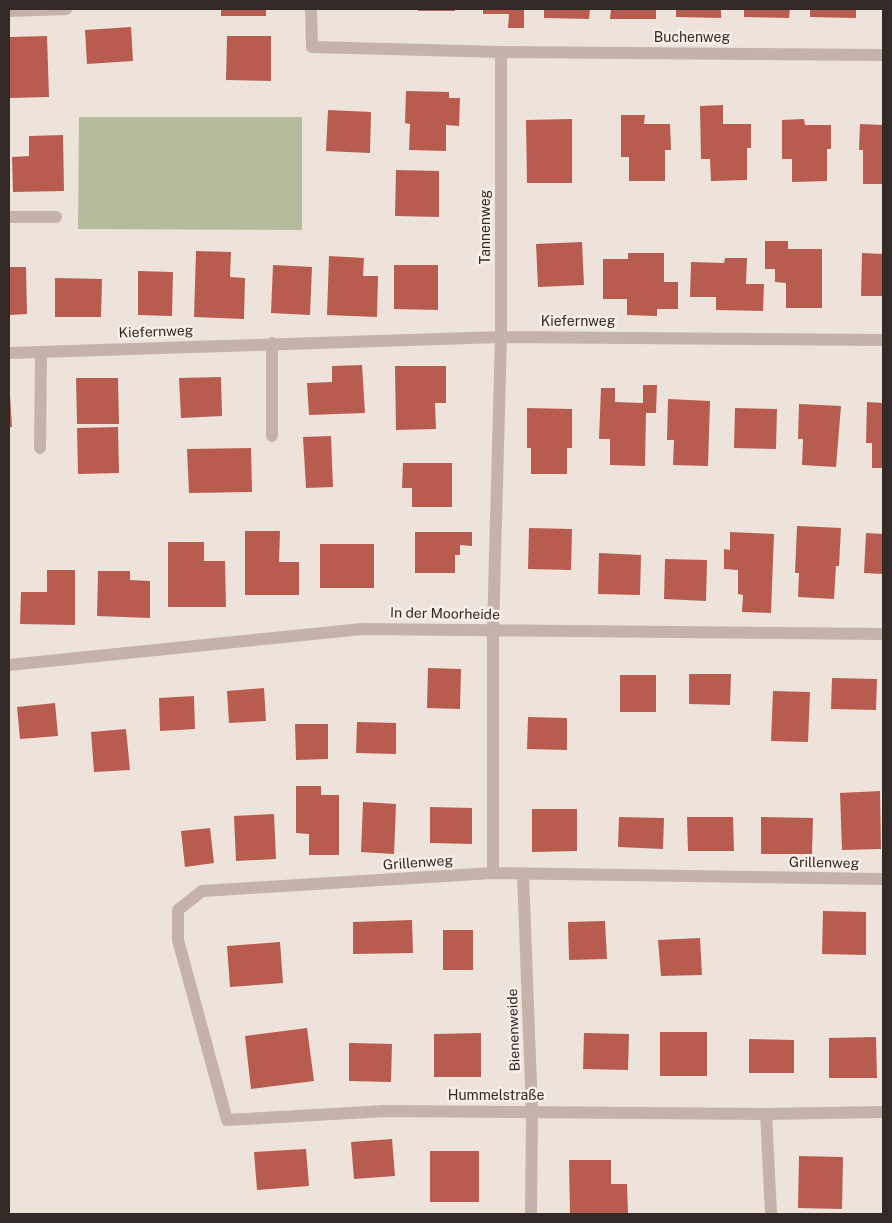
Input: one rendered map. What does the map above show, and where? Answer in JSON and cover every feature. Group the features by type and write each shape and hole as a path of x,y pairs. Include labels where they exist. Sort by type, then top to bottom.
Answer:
{"street":[{"path":"9,11 66,9"},
{"path":"311,9 312,47 501,52"},
{"name":"Buchenweg","path":"501,52 883,55"},
{"name":"Tannenweg","path":"493,630 501,337 501,52"},
{"path":"9,217 56,217"},
{"name":"Kiefernweg","path":"9,353 501,337 883,340"},
{"path":"272,343 272,436"},
{"path":"40,448 41,352"},
{"name":"In der Moorheide","path":"9,665 362,629 883,634"},
{"path":"493,630 493,873"},
{"name":"Grillenweg","path":"227,1120 178,940 178,910 202,891 493,873 883,879"},
{"name":"Bienenweide","path":"524,874 532,1111 531,1214"},
{"name":"Hummelstraße","path":"227,1120 386,1111 766,1114 883,1112"},
{"path":"766,1114 771,1214"}],"green space":[{"path":"79,117 302,117 302,230 78,229"}],"building":[{"path":"221,9 266,9 266,16 221,16"},
{"path":"418,9 455,9 455,11 418,11"},
{"path":"483,9 524,9 524,28 508,28 509,14 483,14"},
{"path":"544,9 590,9 589,19 544,18"},
{"path":"611,9 656,9 656,19 610,19"},
{"path":"676,9 721,9 721,18 676,17"},
{"path":"744,9 790,9 789,18 744,17"},
{"path":"810,9 856,9 856,18 810,17"},
{"path":"131,27 133,61 87,64 85,30"},
{"path":"47,36 49,97 10,98 9,37"},
{"path":"227,36 271,36 271,81 226,80"},
{"path":"406,91 449,92 449,98 460,98 459,126 446,125 446,151 409,150 410,124 405,123"},
{"path":"723,105 723,124 751,124 751,148 747,148 747,180 711,181 710,159 701,159 700,106"},
{"path":"328,110 371,112 370,153 326,151"},
{"path":"621,115 645,115 644,124 670,124 671,150 665,150 665,181 629,181 629,157 621,157"},
{"path":"572,119 572,183 527,183 526,120"},
{"path":"804,119 805,125 831,125 831,149 827,149 827,181 792,182 792,159 782,159 782,120"},
{"path":"860,124 883,125 883,184 863,184 863,150 859,150"},
{"path":"63,135 64,191 13,192 12,157 29,156 29,136"},
{"path":"396,170 439,171 439,217 395,216"},
{"path":"765,241 788,241 788,249 822,249 822,308 786,308 786,283 775,282 775,269 765,269"},
{"path":"582,242 584,285 538,287 536,244"},
{"path":"196,251 231,252 230,277 245,278 244,319 194,317"},
{"path":"628,253 664,253 664,282 678,282 678,309 657,309 657,316 627,315 627,299 603,299 603,259 628,259"},
{"path":"862,253 883,254 883,296 861,296"},
{"path":"329,256 364,258 363,276 378,276 377,317 327,315"},
{"path":"725,258 747,258 746,284 764,284 763,311 716,310 716,297 690,297 691,262 724,263"},
{"path":"273,265 312,267 310,315 271,313"},
{"path":"394,265 438,265 438,310 394,309"},
{"path":"9,267 26,267 27,314 9,315"},
{"path":"138,271 173,272 172,316 138,315"},
{"path":"55,278 102,279 101,317 55,317"},
{"path":"362,365 365,413 309,415 307,383 332,382 332,366"},
{"path":"395,366 446,366 446,403 435,403 436,429 396,430"},
{"path":"221,377 222,416 181,418 179,378"},
{"path":"76,378 118,378 119,424 77,424"},
{"path":"643,385 657,385 656,413 646,413 645,466 610,465 610,439 599,439 601,388 615,388 615,402 643,403"},
{"path":"10,395 12,427 9,427"},
{"path":"668,399 710,401 708,466 673,465 674,440 667,440"},
{"path":"867,402 883,403 883,468 872,468 872,443 866,443"},
{"path":"799,404 841,406 836,467 802,465 803,439 798,439"},
{"path":"527,408 572,409 572,448 567,448 567,474 531,474 531,448 527,448"},
{"path":"735,408 777,409 776,449 734,448"},
{"path":"118,427 119,473 78,474 77,428"},
{"path":"331,436 333,487 306,488 303,437"},
{"path":"251,448 252,492 189,493 187,449"},
{"path":"403,463 452,463 452,507 412,507 412,488 402,488"},
{"path":"797,526 841,528 839,566 836,566 834,599 798,597 799,573 795,573"},
{"path":"529,528 572,529 571,570 528,569"},
{"path":"245,531 280,531 279,562 299,562 299,595 245,595"},
{"path":"415,532 472,532 472,546 460,545 460,555 455,555 455,573 415,573"},
{"path":"730,532 774,534 771,613 742,612 743,595 738,594 738,570 724,569 724,549 730,550"},
{"path":"866,533 883,534 883,574 864,573"},
{"path":"168,542 204,542 204,561 225,561 226,607 168,607"},
{"path":"320,544 374,544 374,588 320,588"},
{"path":"599,553 641,555 640,595 598,594"},
{"path":"665,559 707,560 706,601 664,599"},
{"path":"47,570 75,570 75,625 20,624 21,592 47,592"},
{"path":"98,571 130,571 130,580 150,581 150,618 97,616"},
{"path":"428,668 461,669 460,709 427,708"},
{"path":"689,674 731,674 730,705 689,704"},
{"path":"620,675 656,675 656,712 620,712"},
{"path":"832,678 877,679 876,710 831,709"},
{"path":"264,688 266,721 229,723 227,691"},
{"path":"773,691 810,692 808,742 771,741"},
{"path":"194,696 195,729 160,731 159,698"},
{"path":"55,703 58,736 20,739 17,707"},
{"path":"528,717 567,718 567,750 527,749"},
{"path":"357,722 396,723 396,754 356,753"},
{"path":"295,724 328,724 328,759 296,760"},
{"path":"126,729 130,770 94,772 91,732"},
{"path":"296,786 321,786 321,795 339,795 339,855 309,855 309,834 296,833"},
{"path":"880,791 881,849 842,850 840,793"},
{"path":"363,802 396,804 394,854 361,852"},
{"path":"430,807 472,808 472,844 430,843"},
{"path":"532,809 577,809 577,851 532,852"},
{"path":"274,814 276,859 236,861 234,816"},
{"path":"619,817 664,818 663,849 618,847"},
{"path":"687,817 733,817 734,851 688,851"},
{"path":"761,817 813,818 812,854 761,854"},
{"path":"210,828 214,863 185,867 181,831"},
{"path":"823,911 866,912 866,955 822,954"},
{"path":"412,920 413,953 353,954 353,922"},
{"path":"605,921 607,959 569,960 568,922"},
{"path":"443,930 473,930 473,970 443,970"},
{"path":"700,938 702,975 661,976 658,940"},
{"path":"280,942 283,983 230,987 227,946"},
{"path":"307,1028 314,1081 251,1089 245,1036"},
{"path":"660,1032 707,1032 707,1076 660,1076"},
{"path":"481,1033 481,1077 434,1077 434,1034"},
{"path":"584,1033 629,1034 628,1070 583,1069"},
{"path":"876,1037 877,1078 829,1078 829,1038"},
{"path":"749,1039 794,1040 794,1073 749,1073"},
{"path":"349,1043 392,1044 391,1082 349,1081"},
{"path":"392,1139 395,1176 354,1179 351,1142"},
{"path":"306,1149 309,1186 257,1190 254,1152"},
{"path":"430,1151 479,1151 479,1202 430,1202"},
{"path":"799,1156 843,1157 842,1209 798,1208"},
{"path":"569,1160 611,1160 611,1184 627,1184 628,1214 570,1214"}]}
